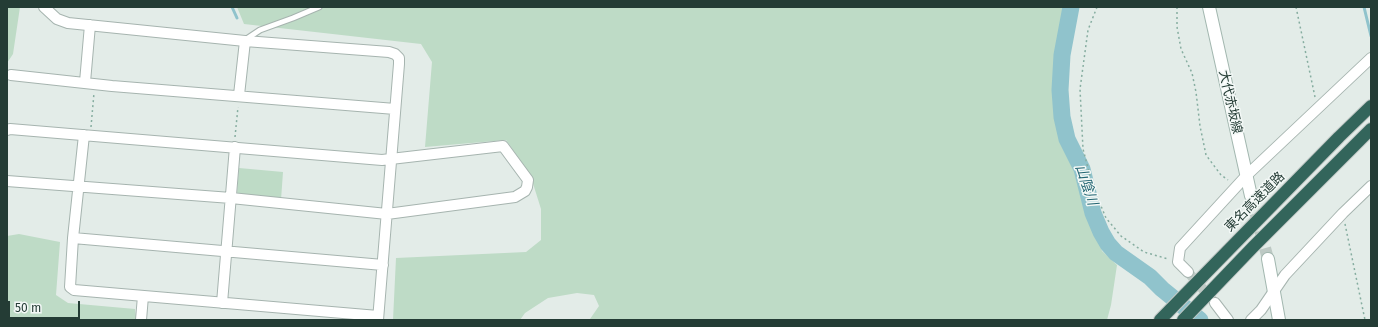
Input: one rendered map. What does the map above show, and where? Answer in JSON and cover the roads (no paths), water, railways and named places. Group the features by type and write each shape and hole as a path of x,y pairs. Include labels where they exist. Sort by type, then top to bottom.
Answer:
{"highway":[{"name":"東名高速道路","path":"1161,319 1371,106"},
{"path":"1183,320 1210,301 1254,246 1371,129"}],"main road":[{"name":"大代赤坂線","path":"1209,7 1251,196"},
{"path":"1268,259 1279,320"}],"street":[{"path":"44,7 57,19 68,24 245,41 389,52 395,54 398,58 399,64 378,318 74,290 70,287 74,238 79,187 87,135"},
{"path":"85,82 90,25"},
{"path":"239,95 245,41"},
{"path":"1188,272 1178,262 1180,248 1247,175 1371,58"},
{"path":"11,75 112,86 239,95 395,109"},
{"path":"7,130 10,128 382,160 502,146 528,180 525,191 515,197 387,214 231,198 7,181"},
{"path":"222,303 235,147"},
{"path":"1251,320 1261,310 1286,276 1371,186"},
{"path":"74,238 383,265"},
{"path":"141,320 143,296"},
{"path":"1210,301 1228,320"}],"lane":[{"path":"245,41 260,30 319,7"}],"waterway":[{"path":"232,7 237,18"},
{"name":"山陰川","path":"1071,7 1062,55 1060,90 1062,117 1067,139 1082,169 1093,213 1101,232 1108,244 1116,253 1150,277 1162,289 1200,320"},
{"path":"1364,7 1371,36"}],"tunnel":[{"path":"1251,196 1268,259"},
{"path":"1188,272 1215,303"}]}
